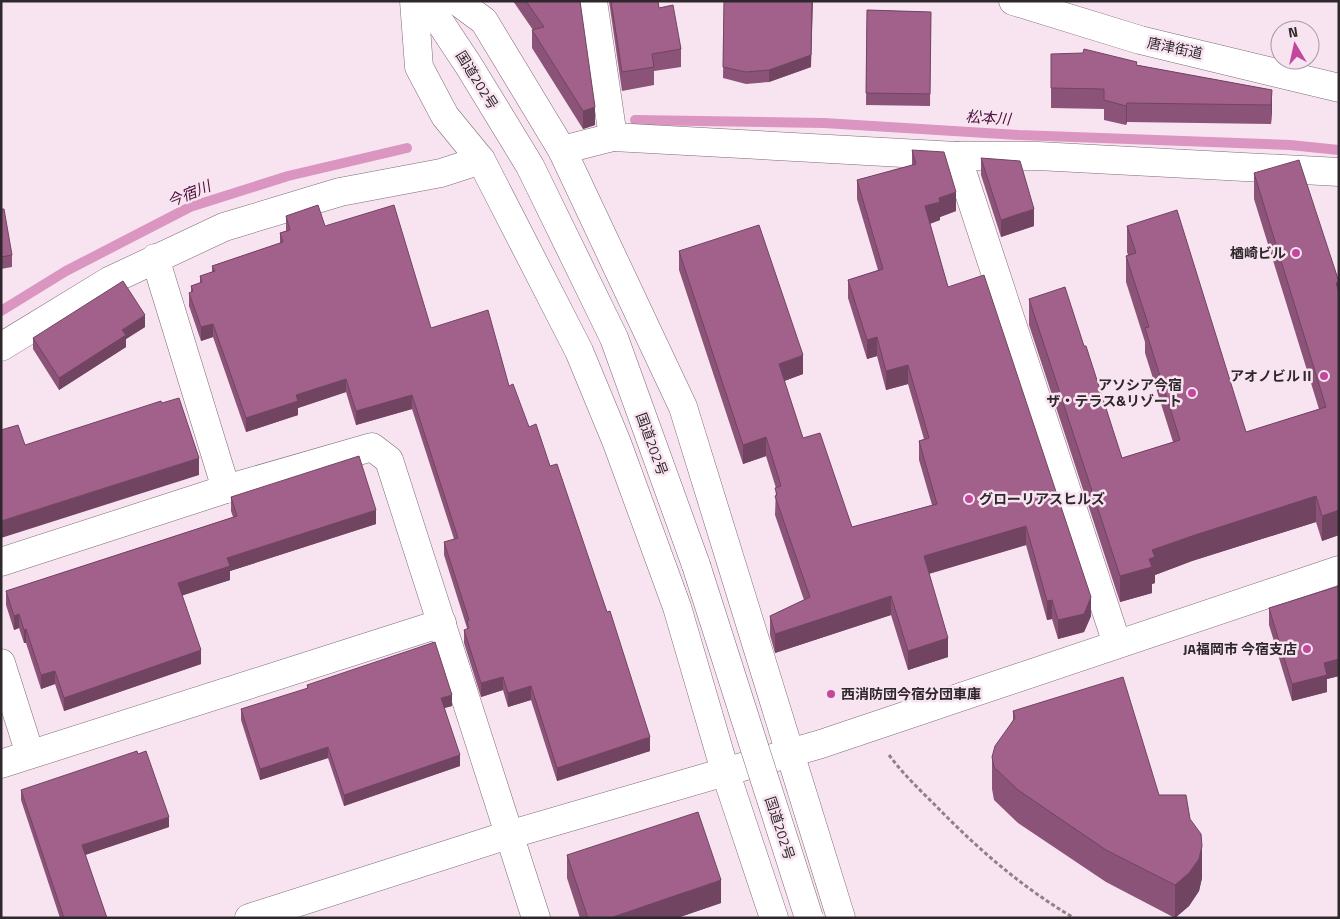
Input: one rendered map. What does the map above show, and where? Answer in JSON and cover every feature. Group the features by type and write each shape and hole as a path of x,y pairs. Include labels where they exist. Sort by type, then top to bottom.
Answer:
{"main road":[{"path":"414,1 419,67 445,116 482,160 579,351 617,443 677,607 725,771 774,918"},
{"name":"国道202号","path":"426,1 469,66 530,166 610,329 696,565 809,918"},
{"path":"457,1 484,21 562,150 683,407 841,918"},
{"path":"593,1 613,137"},
{"name":"唐津街道","path":"1014,1 1041,6 1140,40 1339,88"},
{"path":"562,150 613,137 957,156 1038,156 1339,172"},
{"path":"957,156 1116,644"},
{"path":"1,347 109,281 224,227 340,192 441,173 482,160"},
{"path":"155,258 226,489"},
{"path":"1,562 226,489 372,447 389,460 536,918"},
{"path":"249,918 508,835 869,728 1339,570"},
{"path":"1,764 442,623"},
{"path":"1,663 30,754"}],"path":[{"path":"869,728 900,770 955,825 1003,869 1050,904 1074,918"}],"building":[{"path":"526,1 580,1 595,107 583,111 532,30 544,27"},
{"path":"611,1 658,1 659,8 673,5 681,49 652,54 654,67 622,72"},
{"path":"724,1 812,1 811,55 769,70 746,72 723,67"},
{"path":"867,10 931,12 930,94 866,93"},
{"path":"1084,49 1137,62 1136,65 1272,90 1271,105 1127,103 1126,106 1104,100 1104,89 1051,88 1051,54 1083,53"},
{"path":"912,150 944,152 956,192 939,198 940,202 925,206 948,287 984,275 1091,597 1084,614 1058,620 1052,600 1047,601 1026,526 924,556 948,638 908,651 891,596 775,634 770,616 810,597 775,496 777,495 775,488 781,486 766,437 743,445 679,251 759,225 803,355 779,364 803,438 820,433 852,527 937,504 919,441 929,438 908,365 886,371 877,337 867,340 848,280 883,269 857,180 916,164"},
{"path":"981,158 1020,161 1034,209 1001,220"},
{"path":"1299,160 1339,282 1336,283 1339,292 1339,510 1322,516 1316,496 1152,550 1155,557 1149,559 1152,567 1120,576 1029,299 1065,287 1122,458 1180,440 1145,328 1149,327 1126,256 1136,253 1127,226 1177,210 1246,432 1326,407 1254,173"},
{"path":"318,205 325,226 394,205 431,328 488,310 509,386 513,384 529,427 536,424 550,466 557,464 607,612 610,611 650,737 557,768 531,686 508,693 503,677 481,683 464,630 469,628 467,621 469,620 444,542 458,538 412,395 356,411 346,379 296,395 298,401 246,418 213,324 201,327 189,293 193,291 191,286 202,282 200,276 215,271 212,266 283,242 280,233 290,230 286,216"},
{"path":"1,209 4,209 12,255 1,257"},
{"path":"123,281 145,315 122,330 126,335 59,378 33,338"},
{"path":"179,398 199,458 1,521 1,430 18,425 25,445 161,401 162,403"},
{"path":"359,456 376,510 227,558 230,566 178,583 201,650 64,698 55,671 41,675 26,629 24,630 19,614 14,616 6,591 237,516 231,497"},
{"name":"JA福岡市 今宿支店","path":"1339,586 1339,659 1324,663 1327,675 1292,684 1269,608"},
{"path":"435,642 452,695 441,698 460,755 344,795 328,747 260,769 241,709 308,688 307,685"},
{"path":"1123,677 1159,795 1186,795 1190,819 1201,834 1202,846 1199,859 1189,873 1175,885 1106,850 1018,790 994,767 992,757 995,746 1015,718 1013,711"},
{"path":"137,751 138,754 146,751 169,817 82,845 107,918 64,918 21,790"},
{"path":"698,812 721,880 610,918 588,918 567,855"}],"waterway":[{"name":"松本川","path":"635,120 824,123 1019,135 1290,145 1339,150"},
{"name":"今宿川","path":"1,311 66,271 190,207 288,176 407,148"}],"place":[{"name":"楢崎ビル","path":"1296,253"},
{"name":"アオノビルⅡ","path":"1324,376"},
{"name":"アソシア今宿 ザ・テラス&リゾート","path":"1192,393"},
{"name":"グローリアスヒルズ","path":"969,499"},
{"name":"JA福岡市 今宿支店","path":"1307,649"},
{"name":"西消防団今宿分団車庫","path":"831,694"}]}
